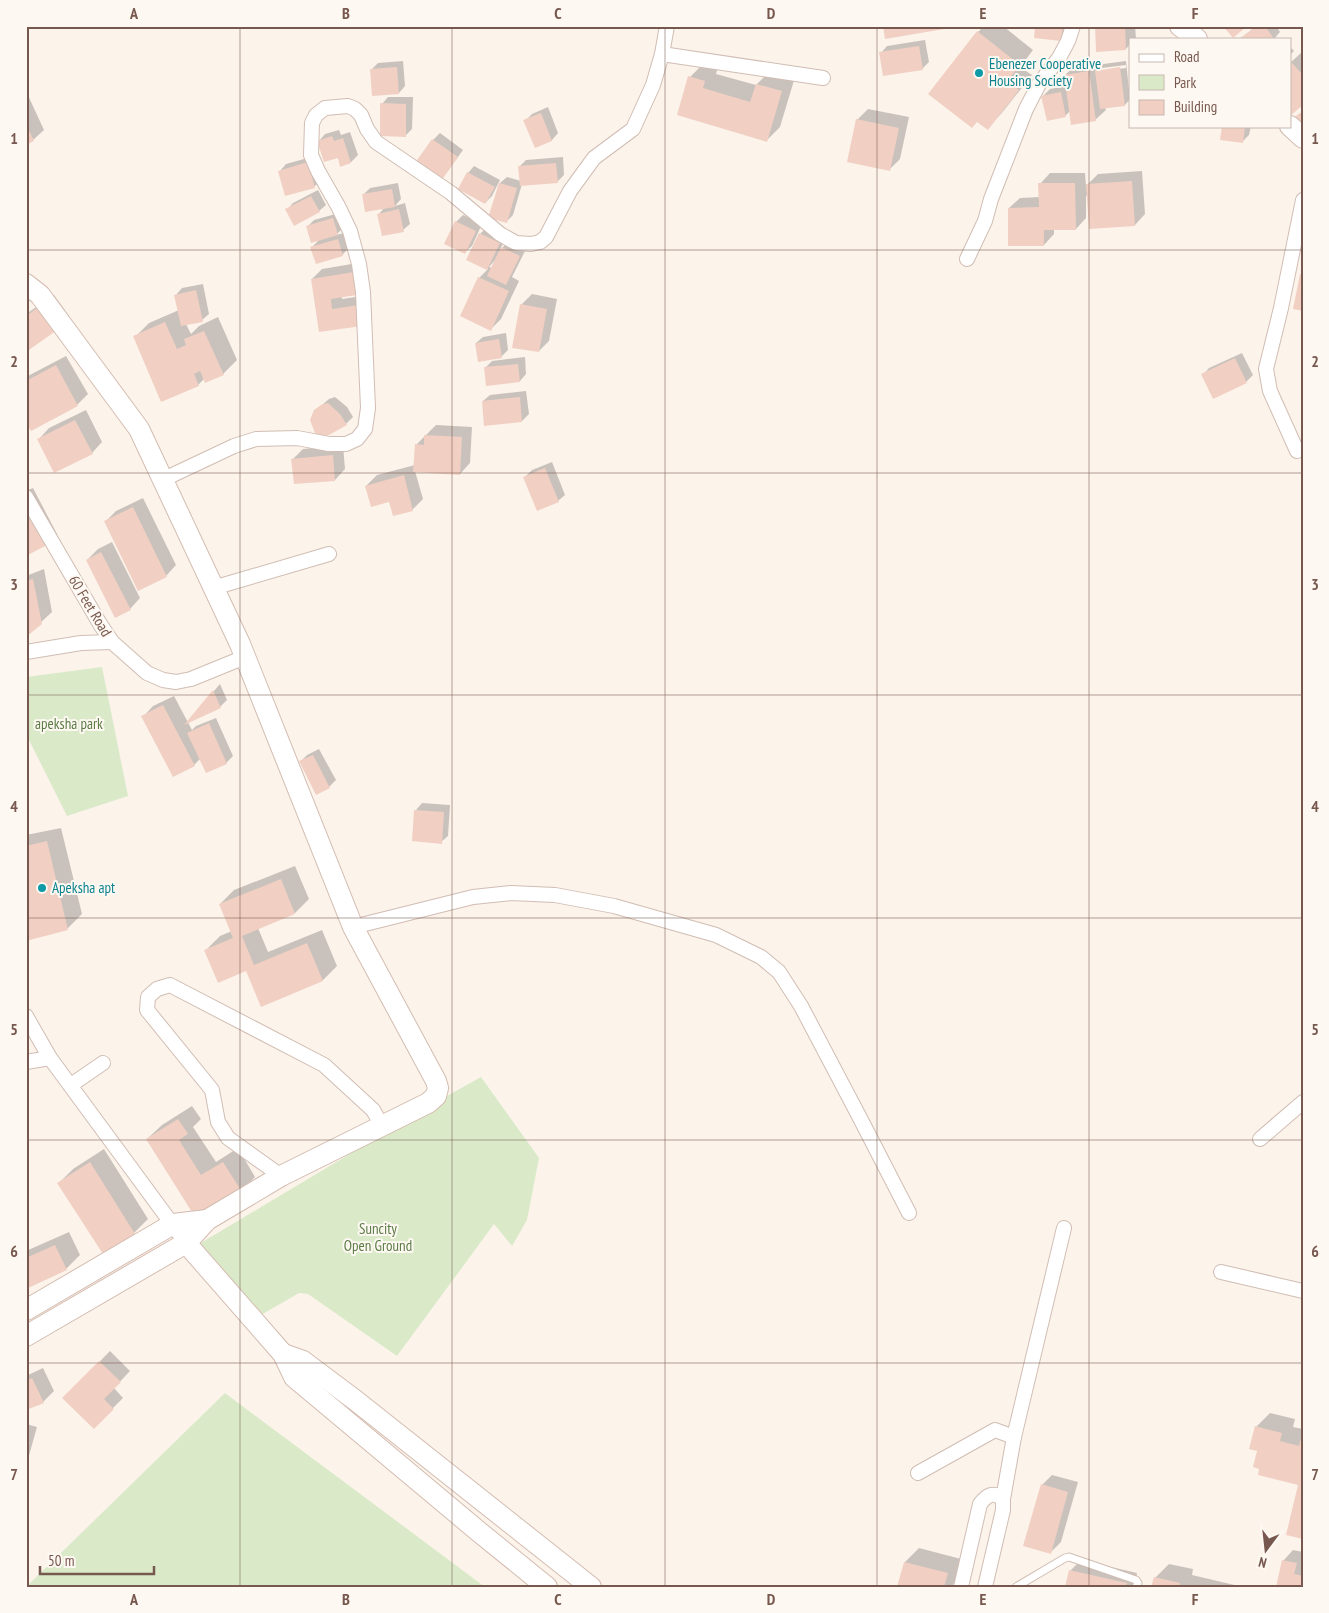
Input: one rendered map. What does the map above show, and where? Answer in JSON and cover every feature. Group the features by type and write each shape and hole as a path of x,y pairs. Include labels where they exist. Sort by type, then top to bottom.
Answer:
{"street":[{"path":"162,480 234,446 256,439 297,438 329,444 346,444 357,439 365,429 368,408 363,292 359,264 350,231 311,155 312,123 316,116 325,108 348,106 355,108 376,142 451,193 500,234 516,243 531,244 540,242 546,237 570,191 594,158 633,129 653,86 667,26"},
{"path":"968,260 985,220 1026,109 1039,84 1059,58 1073,26"},
{"path":"1180,26 1196,38"},
{"path":"662,54 823,78"},
{"path":"1292,128 1303,138"},
{"path":"1297,451 1270,391 1266,369 1281,308 1303,200"},
{"path":"26,284 40,295 139,429 245,657 353,927 438,1088 436,1096 428,1103 281,1176 207,1220 186,1243 26,1336"},
{"name":"60 Feet Road","path":"26,497 112,642 81,643 26,652"},
{"path":"213,588 330,554"},
{"path":"112,642 148,673 162,680 176,682 191,679 245,657"},
{"path":"353,927 473,898 510,893 555,895 614,906 716,935 761,957 779,972 801,1006 908,1213"},
{"path":"281,1176 228,1138 218,1122 212,1090 147,1010 148,998 156,989 170,985 324,1065 373,1110 382,1126"},
{"path":"26,1016 50,1058 186,1243 283,1354 294,1377 547,1587"},
{"path":"26,1062 50,1058"},
{"path":"71,1085 103,1063"},
{"path":"1260,1139 1303,1102"},
{"path":"26,1310 173,1224 207,1220"},
{"path":"985,1587 1003,1510 1003,1499 1014,1437 1064,1228"},
{"path":"1221,1272 1303,1291"},
{"path":"283,1354 303,1362 355,1400 591,1587"},
{"path":"918,1472 994,1430 1014,1437"},
{"path":"961,1587 980,1504 990,1494 998,1495 1003,1499"}],"lane":[{"path":"1016,1587 1069,1557 1136,1580 1138,1583 1136,1587"}],"green space":[{"name":"apeksha park","path":"102,667 128,796 67,816 26,734 26,677"},
{"name":"Suncity Open Ground","path":"481,1077 539,1158 527,1220 512,1246 494,1224 397,1356 308,1294 299,1293 261,1315 194,1247 440,1100"},
{"path":"225,1393 485,1587 26,1587"}],"building":[{"path":"883,26 956,26 956,27 885,39"},
{"path":"1035,26 1063,26 1061,41 1034,38"},
{"path":"1095,26 1125,26 1126,50 1096,52"},
{"path":"1223,26 1247,26 1233,38"},
{"path":"1257,26 1265,26 1273,38 1240,38"},
{"name":"Ebenezer Cooperative Housing Society","path":"977,31 1020,65 1007,81 1019,90 988,130 977,122 972,128 928,94"},
{"path":"919,46 923,70 883,76 879,52"},
{"path":"1292,63 1303,75 1303,105 1292,114"},
{"path":"397,67 399,94 372,96 370,69"},
{"path":"1120,67 1125,106 1100,109 1095,71"},
{"path":"1089,71 1096,121 1071,125 1064,75"},
{"path":"688,76 705,81 703,88 750,102 756,84 782,91 767,142 677,115"},
{"path":"1061,92 1066,117 1047,121 1041,96"},
{"path":"380,103 406,104 406,137 380,136"},
{"path":"1303,111 1303,130 1293,118"},
{"path":"541,113 552,141 535,148 523,120"},
{"path":"856,119 899,128 890,171 847,162"},
{"path":"26,124 34,141 26,145"},
{"path":"1222,128 1245,128 1243,143 1220,140"},
{"path":"332,136 334,141 343,138 351,163 340,167 338,158 324,162 317,141"},
{"path":"432,139 458,157 441,181 415,163"},
{"path":"308,162 315,188 285,196 278,171"},
{"path":"556,163 558,183 520,186 518,166"},
{"path":"467,172 495,187 485,204 458,189"},
{"path":"1132,181 1135,226 1089,229 1086,184"},
{"path":"499,183 517,188 507,223 488,218"},
{"path":"1038,183 1075,183 1076,230 1044,230 1044,246 1008,246 1008,208 1039,207"},
{"path":"392,189 395,207 365,212 362,194"},
{"path":"311,196 320,212 294,226 285,209"},
{"path":"399,209 404,232 382,236 377,214"},
{"path":"333,218 338,235 311,243 306,226"},
{"path":"455,221 476,231 465,254 444,244"},
{"path":"479,233 500,243 487,270 466,260"},
{"path":"338,239 343,256 316,264 310,247"},
{"path":"501,247 520,256 506,285 487,276"},
{"path":"354,272 357,295 331,299 332,309 359,305 362,326 319,332 311,279"},
{"path":"1300,274 1303,275 1303,311 1293,309"},
{"path":"478,277 509,291 491,331 460,316"},
{"path":"196,290 203,322 181,326 174,295"},
{"path":"43,304 60,328 26,352 26,316"},
{"path":"520,304 547,309 539,352 512,348"},
{"path":"165,322 177,349 186,345 184,339 204,331 224,375 205,383 200,371 194,374 199,386 161,402 133,336"},
{"path":"499,339 502,358 478,362 475,343"},
{"path":"1235,358 1247,383 1213,399 1201,374"},
{"path":"518,364 520,382 486,386 484,367"},
{"path":"56,365 78,406 31,431 26,423 26,381"},
{"path":"520,397 522,422 484,426 482,401"},
{"path":"328,403 340,414 347,425 318,441 310,420 314,410"},
{"path":"75,420 93,454 54,473 37,439"},
{"path":"424,435 462,437 460,475 413,472 415,444 424,445"},
{"path":"333,455 335,481 294,484 291,459"},
{"path":"545,468 559,502 537,511 523,477"},
{"path":"404,475 413,511 393,516 389,502 371,507 365,486"},
{"path":"26,505 47,545 26,556"},
{"path":"133,507 167,577 138,591 104,521"},
{"path":"101,552 131,610 115,618 86,560"},
{"path":"33,579 42,624 26,637 26,581"},
{"path":"213,690 221,708 184,725"},
{"path":"163,705 195,766 173,777 141,716"},
{"path":"209,723 227,764 206,773 187,733"},
{"path":"313,755 330,788 316,795 299,761"},
{"path":"414,810 444,812 442,844 412,841"},
{"name":"Apeksha apt","path":"47,841 68,930 26,941 26,846"},
{"path":"281,879 295,914 242,936 254,965 307,943 323,981 261,1007 246,971 218,983 204,950 233,938 219,904"},
{"path":"178,1119 188,1134 179,1140 201,1175 223,1162 242,1192 197,1220 146,1139"},
{"path":"90,1162 135,1234 103,1254 57,1183"},
{"path":"55,1245 67,1270 26,1289 26,1258"},
{"path":"99,1361 121,1382 104,1399 114,1409 94,1429 62,1398"},
{"path":"32,1378 44,1403 26,1410 26,1381"},
{"path":"1255,1426 1282,1433 1280,1441 1299,1446 1301,1438 1303,1439 1303,1539 1286,1535 1298,1485 1258,1475 1259,1469 1253,1467 1257,1451 1249,1449"},
{"path":"1041,1484 1068,1492 1051,1554 1023,1546"},
{"path":"1282,1560 1297,1563 1294,1574 1303,1576 1303,1587 1276,1587"},
{"path":"904,1562 948,1573 944,1587 897,1587"},
{"path":"1069,1570 1127,1583 1126,1587 1065,1587"},
{"path":"1154,1577 1180,1583 1179,1587 1151,1587"}],"place":[{"name":"Ebenezer Cooperative Housing Society","path":"979,73"},
{"name":"Apeksha apt","path":"42,888"}]}
